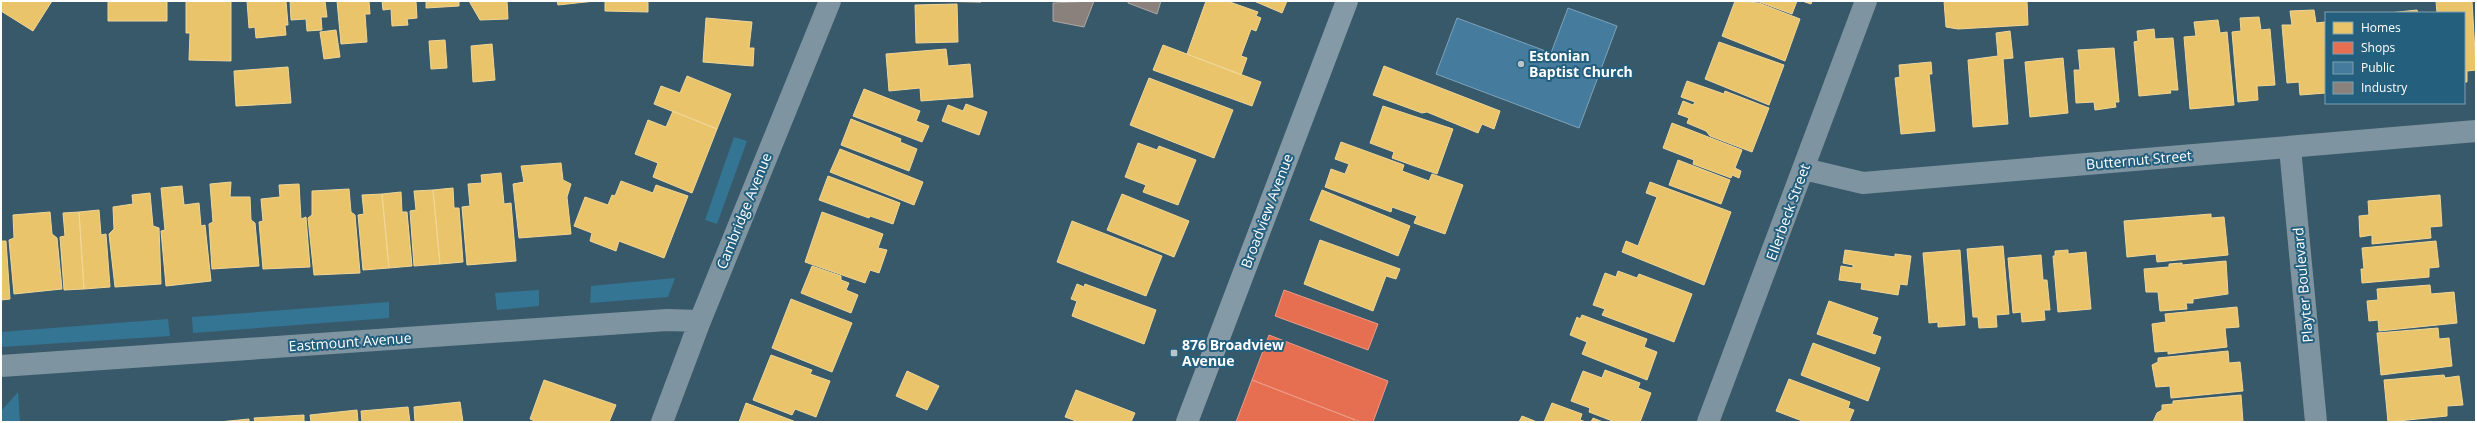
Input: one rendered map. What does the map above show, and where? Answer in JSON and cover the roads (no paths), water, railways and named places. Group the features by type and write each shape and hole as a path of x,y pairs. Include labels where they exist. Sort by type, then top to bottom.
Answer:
{"main road":[{"name":"Broadview Avenue","path":"1187,422 1347,1"}],"street":[{"name":"Cambridge Avenue","path":"662,422 700,321 830,1"},
{"name":"Ellerbeck Street","path":"1708,422 1866,1"},
{"name":"Butternut Street","path":"1804,169 1863,183 2290,148 2476,131"},
{"name":"Playter Boulevard","path":"2290,148 2316,422"},
{"name":"Eastmount Avenue","path":"1,366 667,320 700,321"}],"place":[{"name":"Estonian Baptist Church","path":"1521,64"},
{"name":"876 Broadview Avenue","path":"1174,353"}]}
